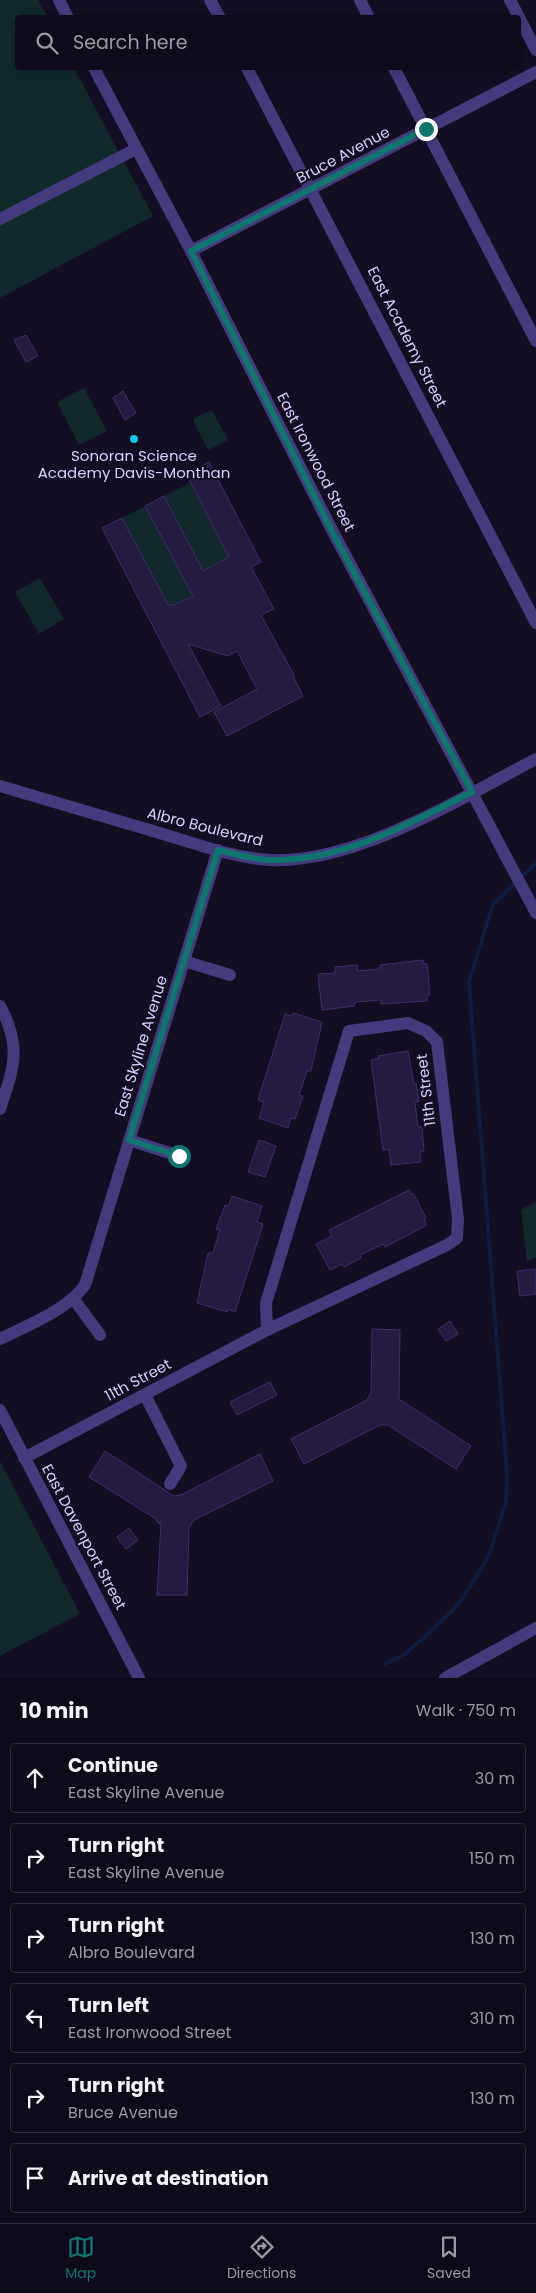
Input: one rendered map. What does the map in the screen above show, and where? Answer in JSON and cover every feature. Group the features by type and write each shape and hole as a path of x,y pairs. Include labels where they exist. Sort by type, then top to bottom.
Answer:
{"street":[{"path":"59,0 66,15"},
{"path":"210,0 218,15"},
{"path":"360,0 368,15"},
{"path":"510,0 518,15"},
{"path":"521,21 536,50"},
{"name":"East Ironwood Street","path":"95,70 191,251 334,535 536,913"},
{"name":"East Academy Street","path":"248,70 536,623"},
{"path":"395,70 536,341"},
{"name":"Bruce Avenue","path":"191,251 312,190 536,72"},
{"path":"0,219 136,149"},
{"name":"Albro Boulevard","path":"0,786 218,850 270,860 314,856 360,845 387,835 536,759"},
{"name":"East Skyline Avenue","path":"0,1340 59,1308 73,1298 85,1285 218,850"},
{"name":"East Skyline Avenue","path":"184,961 230,975"},
{"path":"0,1006 10,1026 15,1050 0,1109"},
{"name":"11th Street","path":"24,1458 267,1330 447,1245 457,1238 458,1219 437,1042 426,1031 408,1023 349,1031 266,1303 267,1330"},
{"name":"East Skyline Avenue","path":"129,1140 179,1156"},
{"path":"73,1298 100,1335"},
{"path":"145,1395 181,1466 170,1484"},
{"name":"East Davenport Street","path":"0,1410 139,1678"},
{"path":"445,1678 536,1628"}],"green space":[{"path":"0,0 38,0 47,15 15,15 15,70 75,70 153,216 0,298"},
{"path":"84,388 107,431 79,445 57,402"},
{"path":"212,410 228,440 208,450 194,423 194,418"},
{"path":"190,483 229,557 203,571 164,496"},
{"path":"145,506 189,587 195,594 171,606 168,605 122,518"},
{"path":"40,578 64,619 39,634 15,592"},
{"path":"536,1201 536,1257 527,1262 521,1210"},
{"path":"0,1461 80,1614 0,1656"}],"building":[{"path":"26,335 38,356 26,362 14,340"},
{"path":"123,391 136,413 125,420 113,398"},
{"path":"209,462 261,562 251,567 274,609 261,615 294,675 303,696 227,736 214,712 257,689 237,651 228,656 188,644 221,706 200,717 102,528 122,518 168,605 170,604 171,606 193,596 145,506 164,496 203,571 229,557 186,474"},
{"path":"423,960 424,964 427,964 430,995 427,995 427,1001 381,1004 381,1000 355,1002 354,1006 322,1010 318,974 335,973 335,967 357,965 358,971 380,969 380,965"},
{"path":"293,1013 322,1022 311,1071 307,1071 299,1095 303,1096 295,1119 291,1118 288,1128 259,1118 264,1102 258,1100 285,1014 292,1016"},
{"path":"408,1051 419,1101 415,1103 418,1127 422,1127 424,1151 420,1152 421,1162 391,1165 389,1149 383,1150 371,1060 379,1058 378,1056"},
{"path":"259,1140 276,1146 265,1177 248,1172"},
{"path":"409,1190 411,1194 413,1193 426,1218 424,1219 427,1225 385,1247 383,1244 360,1255 361,1258 344,1267 342,1264 330,1270 316,1244 332,1236 329,1230"},
{"path":"232,1196 262,1206 257,1222 263,1224 235,1312 228,1309 227,1312 197,1303 208,1253 213,1253 220,1230 216,1229 225,1205 229,1206"},
{"path":"536,1269 536,1294 520,1296 517,1271"},
{"path":"450,1321 458,1334 446,1341 438,1329"},
{"path":"372,1329 400,1330 399,1399 471,1446 456,1469 388,1425 380,1425 304,1464 291,1439 367,1400 371,1393"},
{"path":"270,1382 277,1395 237,1415 230,1402"},
{"path":"105,1451 174,1496 181,1495 260,1454 273,1481 194,1520 189,1528 187,1595 157,1595 161,1522 159,1524 156,1519 89,1477"},
{"path":"129,1528 138,1540 126,1549 117,1537"}],"waterway":[{"path":"385,1664 405,1654 456,1607 489,1555 506,1502 507,1474 469,982 493,904 536,863"}],"place":[{"name":"Sonoran Science Academy Davis-Monthan","path":"134,439"}],"route":[{"path":"179,1156 129,1140 218,850 270,860 314,856 360,845 387,835 472,792 334,535 191,251 312,190 426,129"}]}
